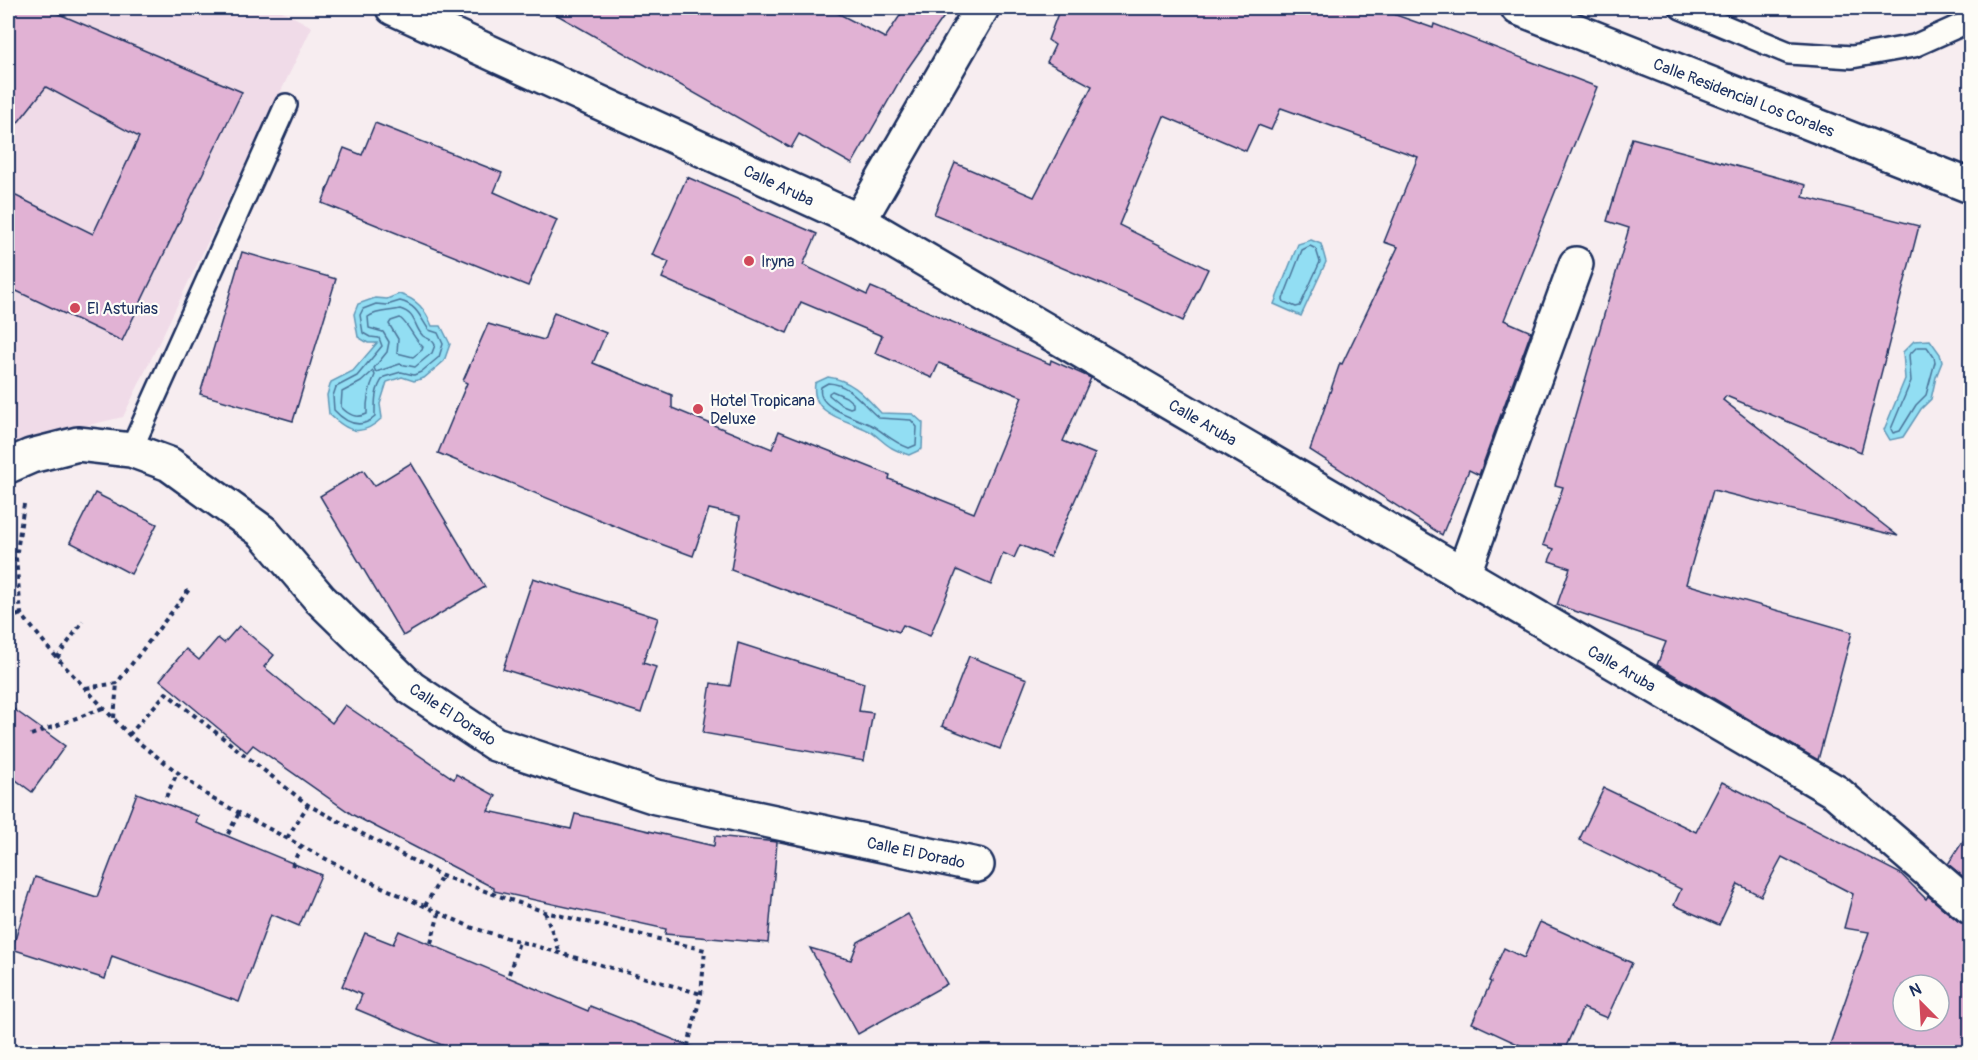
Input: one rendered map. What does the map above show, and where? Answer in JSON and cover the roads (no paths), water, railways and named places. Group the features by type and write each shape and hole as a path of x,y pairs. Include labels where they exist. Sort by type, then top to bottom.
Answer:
{"street":[{"name":"Calle Aruba","path":"393,8 859,221 1836,792 1971,908"},
{"path":"859,221 982,8"},
{"name":"Calle Residencial Los Corales","path":"1518,8 1971,186"},
{"path":"1463,575 1576,264"},
{"name":"Calle El Dorado","path":"19,461 78,444 131,450 169,464 263,532 320,600 411,688 495,744 656,797 977,865"}],"lane":[{"path":"1681,8 1789,53 1852,57 1914,46 1971,21"},
{"path":"131,450 286,105"}],"water":[{"path":"1311,240 1321,244 1326,262 1301,316 1274,304 1298,244"},
{"path":"399,294 420,306 432,326 441,326 450,344 444,361 424,378 414,381 402,377 387,382 380,404 382,418 368,428 355,430 349,428 329,414 327,395 331,382 353,371 377,343 368,343 358,337 354,314 358,304 375,298 387,299"},
{"path":"1930,340 1940,354 1942,362 1931,399 1921,409 1903,437 1890,440 1884,430 1905,379 1903,352 1914,341"},
{"path":"828,377 851,385 881,413 913,414 923,423 922,449 909,455 900,452 869,431 824,410 815,394 815,383"}],"place":[{"name":"Iryna","path":"749,261"},
{"name":"El Asturias","path":"75,308"},
{"name":"Hotel Tropicana Deluxe","path":"698,409"}]}
